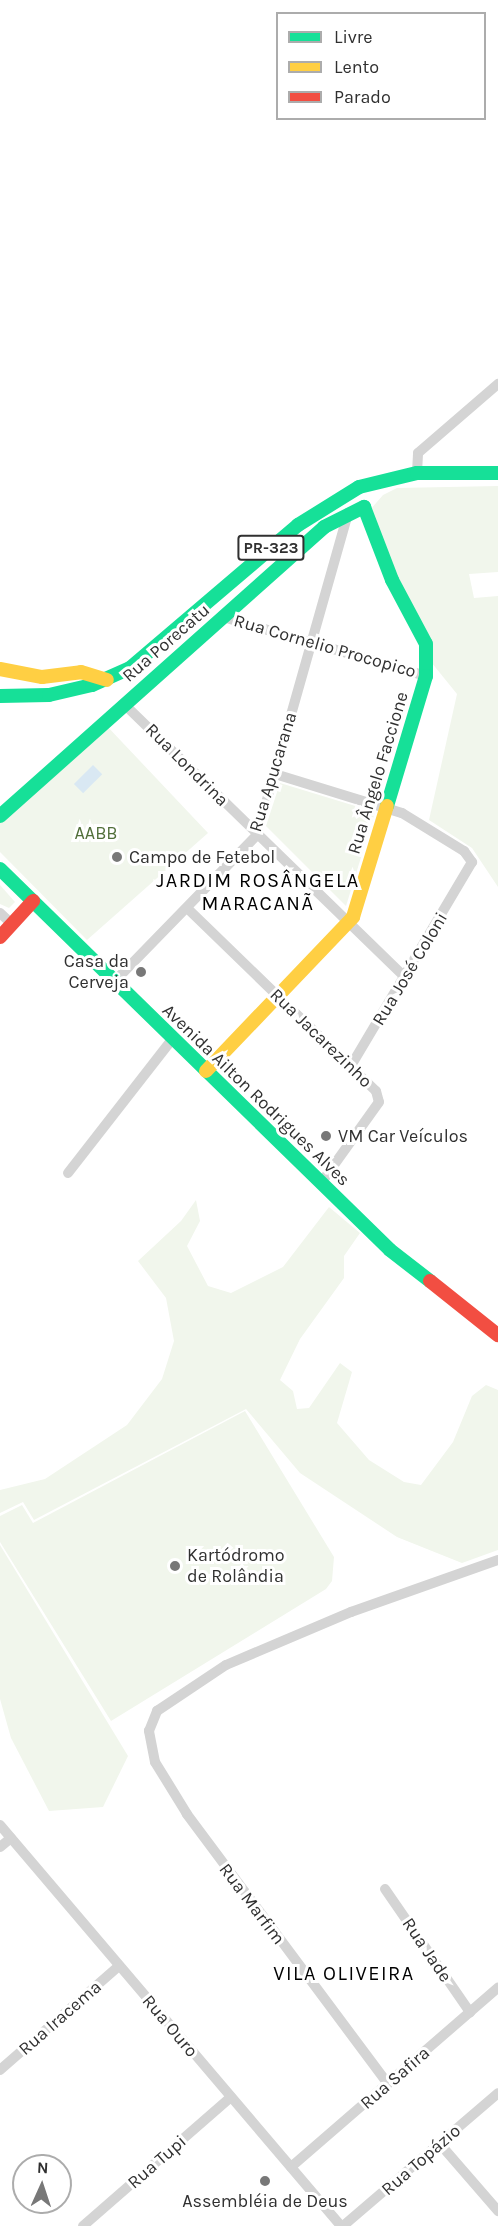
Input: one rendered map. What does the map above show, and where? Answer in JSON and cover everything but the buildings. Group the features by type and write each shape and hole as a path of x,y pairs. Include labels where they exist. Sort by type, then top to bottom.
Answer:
{"main road":[{"name":"PR-323","path":"0,696 49,695 107,680 150,653 327,503 372,482 417,473 498,473"},
{"name":"Rua Porecatu","path":"0,816 324,527 364,507"},
{"name":"Rua Ângelo Faccione","path":"206,1071 348,923 388,807 426,676 426,644 392,580 364,507"},
{"path":"0,669 42,677 81,672 107,680"},
{"name":"PR-323","path":"0,685 21,690 71,690"},
{"name":"Avenida Ailton Rodrigues Alves","path":"0,869 390,1250 498,1335"},
{"path":"0,937 33,901"}],"street":[{"path":"417,473 418,453 498,384"},
{"name":"Rua Apucarana","path":"114,982 257,835 348,513"},
{"name":"Rua Cornelio Procopico","path":"224,617 426,676"},
{"name":"Rua Londrina","path":"124,704 405,977"},
{"path":"275,774 388,807"},
{"name":"Rua José Coloni","path":"351,1066 469,873 472,862 464,850 388,807"},
{"name":"Rua Jacarezinho","path":"187,908 376,1091 379,1102 321,1183"},
{"path":"0,913 12,924"},
{"path":"68,1173 173,1038"},
{"name":"Rua Marfim","path":"388,2084 187,1814 152,1753 149,1731 157,1711 226,1665 271,1644 498,1560"},
{"name":"Rua Ouro","path":"0,1825 342,2226"},
{"path":"0,1847 11,1838"},
{"name":"Rua Jade","path":"385,1889 470,2012"},
{"name":"Rua Iracema","path":"0,2070 119,1966"},
{"name":"Rua Safira","path":"291,2167 498,1988"},
{"name":"Rua Topázio","path":"342,2226 498,2093"},
{"name":"Rua Tupi","path":"83,2226 231,2097"},
{"path":"440,2144 498,2211"}],"green space":[{"path":"498,486 498,572 469,574 474,598 498,596 498,887 472,848 429,820 457,694 427,657 363,518 383,495 397,488"},
{"name":"AABB","path":"105,724 208,833 87,940 0,852 0,821"},
{"path":"280,783 375,812 346,906 266,826"},
{"path":"0,885 15,902 9,908 0,904"},
{"path":"196,1200 200,1221 187,1246 208,1286 231,1293 283,1267 329,1207 360,1233 344,1256 344,1278 300,1339 280,1380 293,1391 297,1409 309,1408 340,1363 352,1372 337,1423 369,1460 404,1482 421,1485 453,1442 472,1396 486,1385 498,1390 498,1550 462,1563 397,1537 300,1473 246,1409 34,1520 23,1502 0,1513 0,1490 45,1479 127,1425 162,1379 174,1341 166,1298 138,1261 181,1221"},
{"name":"Kartódromo de Rolândia","path":"245,1411 334,1557 332,1581 326,1589 111,1721 0,1542 0,1516 22,1505 33,1523"},
{"path":"0,1545 128,1756 103,1807 49,1811 11,1738 0,1699"}],"shaded area":[{"path":"93,765 102,774 83,793 74,784"}],"traffic: fast":[{"path":"0,696 49,695 92,685 130,668 298,525 359,487 417,473 498,473"},
{"path":"0,816 324,527 364,507 392,580 426,644 426,676 387,806"},
{"path":"0,869 390,1250 430,1281"}],"traffic: slow":[{"path":"0,669 42,677 81,672 107,680"},
{"path":"206,1071 353,917 387,806"}],"traffic: jam":[{"path":"0,937 33,901"},
{"path":"430,1281 498,1335"}],"place":[{"name":"Campo de Fetebol","path":"117,857"},
{"name":"Casa da Cerveja","path":"141,972"},
{"name":"VM Car Veículos","path":"326,1136"},
{"name":"Kartódromo de Rolândia","path":"175,1566"},
{"name":"Assembléia de Deus","path":"265,2181"}],"district":[{"name":"JARDIM ROSÂNGELA MARACANÃ","path":"258,892"},
{"name":"VILA OLIVEIRA","path":"344,1973"}]}
